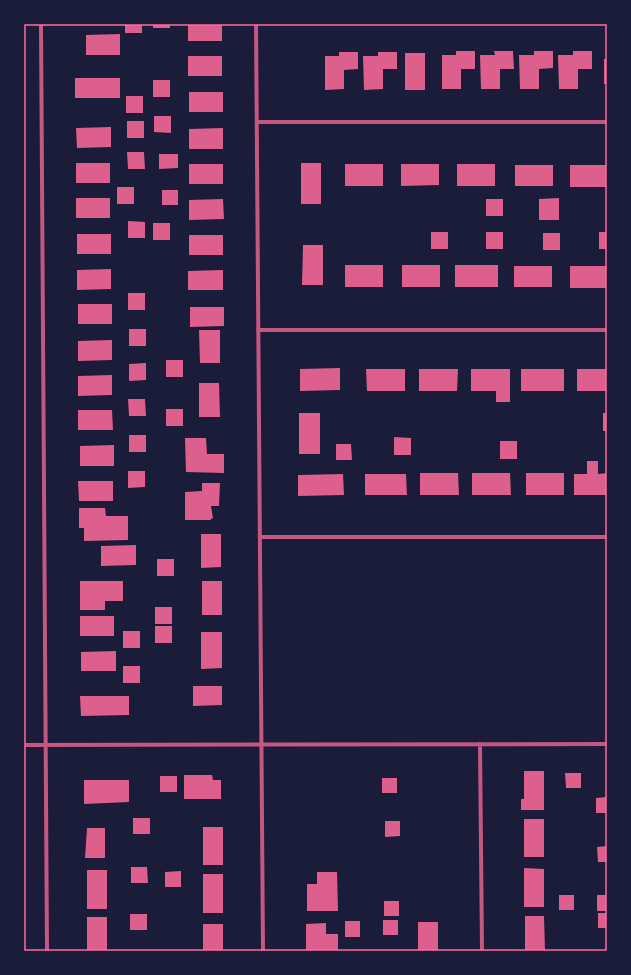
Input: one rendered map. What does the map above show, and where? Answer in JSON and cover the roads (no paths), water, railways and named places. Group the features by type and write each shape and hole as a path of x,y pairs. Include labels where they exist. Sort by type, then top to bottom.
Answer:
{"street":[{"path":"41,24 46,951"},
{"path":"256,24 263,951"},
{"path":"257,122 607,122"},
{"path":"258,330 607,330"},
{"path":"260,537 607,537"},
{"path":"24,746 262,743 607,744"},
{"path":"480,744 482,951"}]}
